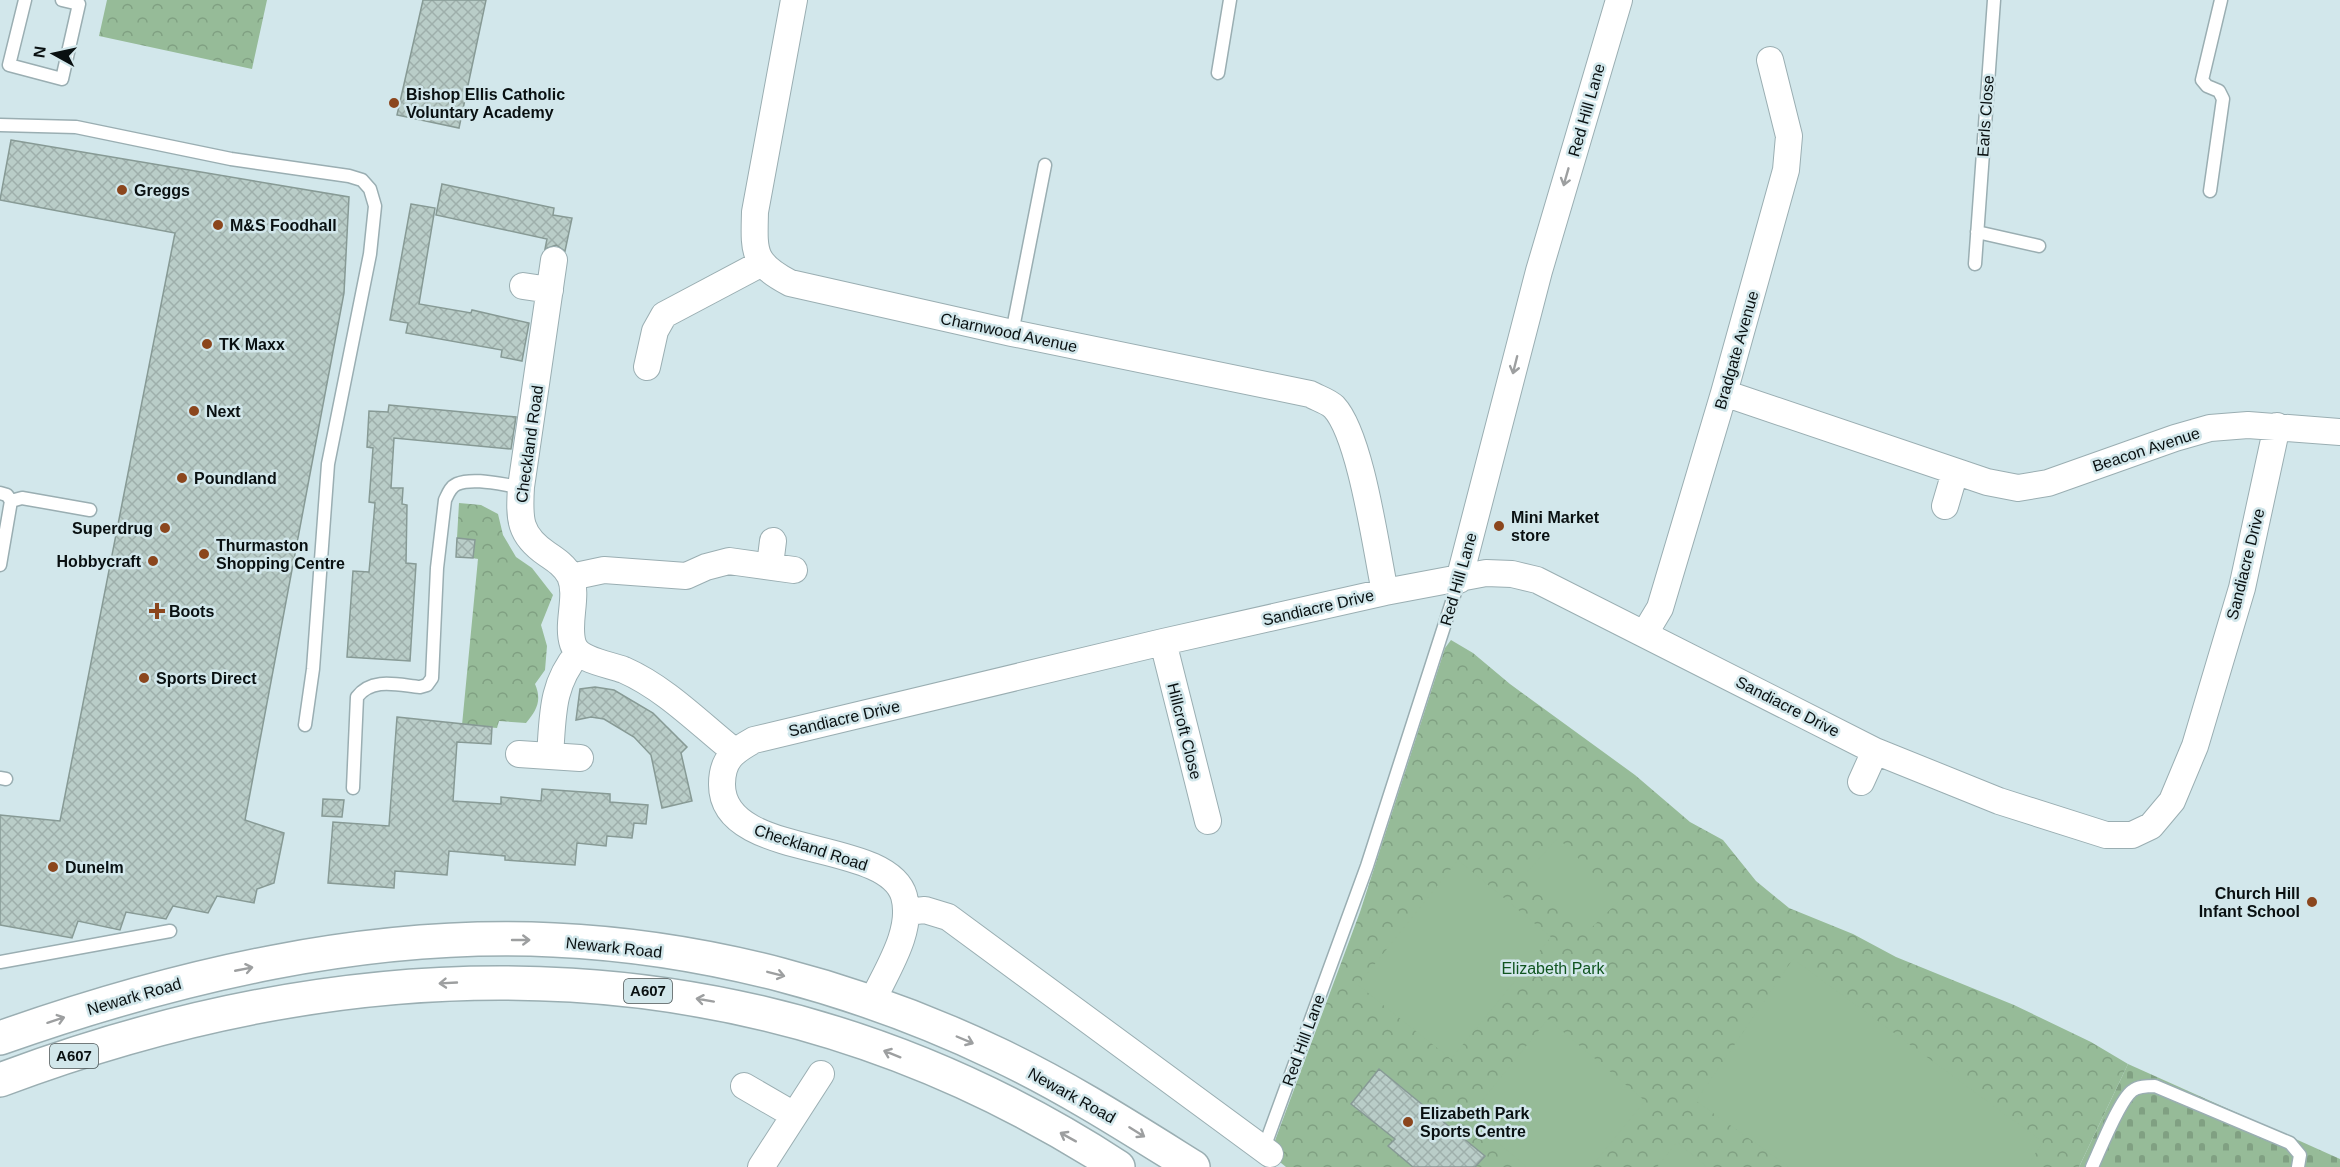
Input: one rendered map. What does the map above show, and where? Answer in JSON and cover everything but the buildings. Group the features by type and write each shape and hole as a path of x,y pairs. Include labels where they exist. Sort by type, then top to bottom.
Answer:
{"highway":[{"name":"Newark Road","path":"0,1038 158,988 221,973 304,958 398,945 478,940 555,940 655,950 747,967 814,983 872,1002 997,1054 1109,1114 1193,1167"},
{"name":"A607","path":"0,1080 196,1020 311,996 478,981 553,982 647,991 706,1000 764,1013 856,1040 984,1091 1118,1167"}],"street":[{"path":"647,367 655,331 664,315 762,263 754,247 755,212 794,0"},
{"name":"Red Hill Lane","path":"1460,580 1539,271 1619,0"},
{"name":"Bradgate Avenue","path":"1645,633 1660,608 1725,393 1786,170 1789,136 1770,60"},
{"name":"Checkland Road","path":"554,260 519,511 528,539 562,566 571,577"},
{"name":"Charnwood Avenue","path":"762,263 772,274 790,283 1012,333 1310,394 1333,405 1345,422 1355,450 1385,592"},
{"path":"523,286 550,290"},
{"name":"Beacon Avenue","path":"1725,393 1955,472 1987,482 2018,488 2048,483 2210,428 2248,425 2340,432"},
{"name":"Sandiacre Drive","path":"734,751 754,740 1163,642 1385,592 1460,580 1486,573 1512,574 1537,580 1875,750 2000,801 2106,835 2132,835 2151,825 2172,801 2195,746 2242,588 2277,426"},
{"path":"1945,506 1955,472"},
{"path":"734,751 663,692 625,671 578,653 573,645 571,628 571,577 582,572 604,570 686,576 717,563 779,559"},
{"name":"Hillcroft Close","path":"1163,642 1208,821"},
{"path":"550,756 555,697 559,681 578,653"},
{"path":"1861,782 1875,750"},
{"name":"Checkland Road","path":"734,751 723,766 722,786 728,808 738,821 758,831 877,868 895,882 903,894 906,912"},
{"path":"519,754 580,758"},
{"path":"872,1002 905,930 906,912 925,910 948,917 1267,1151"},
{"path":"760,1167 821,1074"},
{"path":"744,1086 794,1115"}],"lane":[{"path":"25,0 9,65 63,79 79,4 62,0"},
{"path":"1218,72 1230,0"},
{"name":"Earls Close","path":"1975,264 1994,0"},
{"path":"2210,190 2223,99 2219,91 2207,86 2202,80 2221,0"},
{"path":"0,125 76,128 231,159 349,176 362,180 370,189 375,206 370,254 328,464 313,669 305,725"},
{"path":"1012,333 1046,165"},
{"path":"1977,232 2038,246"},
{"path":"353,788 357,697 363,689 375,683 420,687 427,685 432,678 437,568 445,500 449,490 456,484 471,482 521,487"},
{"path":"0,493 7,495 11,501 0,565"},
{"path":"11,501 22,498 90,510"},
{"name":"Red Hill Lane","path":"1267,1151 1367,866 1460,580"},
{"path":"0,962 170,931"},
{"path":"2092,1167 2132,1090 2143,1086 2155,1086 2290,1143 2300,1155 2298,1167"}],"green space":[{"path":"107,0 267,0 252,69 99,36"},
{"path":"459,503 481,505 498,514 503,535 516,557 532,568 553,595 541,625 547,646 545,670 535,684 538,695 537,705 526,723 499,721 497,728 462,725 478,559 473,558 474,540 457,538"},
{"name":"Elizabeth Park","path":"1451,640 1473,653 1510,684 1635,775 1690,822 1723,840 1756,881 1789,908 1853,934 1896,957 2014,1005 2091,1042 2128,1064 2079,1167 1286,1167 1270,1154 1360,912 1445,648"},
{"path":"1558,838 1620,900 1586,933 1526,873"},
{"path":"1458,860 1551,937 1451,1059 1358,985"},
{"path":"1793,959 2043,1142 2026,1167 1789,1167 1696,1101"},
{"path":"1548,1019 1645,1101 1591,1167 1527,1167 1468,1118"},
{"path":"2128,1064 2340,1159 2340,1167 2079,1167"},
{"path":"1677,1142 1707,1167 1657,1167"}],"place":[{"name":"Bishop Ellis Catholic Voluntary Academy","path":"394,103"},
{"name":"Greggs","path":"122,190"},
{"name":"M&S Foodhall","path":"218,225"},
{"name":"TK Maxx","path":"207,344"},
{"name":"Next","path":"194,411"},
{"name":"Poundland","path":"182,478"},
{"name":"Mini Market store","path":"1499,526"},
{"name":"Superdrug","path":"165,528"},
{"name":"Thurmaston Shopping Centre","path":"204,554"},
{"name":"Hobbycraft","path":"153,561"},
{"name":"Boots","path":"157,611"},
{"name":"Sports Direct","path":"144,678"},
{"name":"Dunelm","path":"53,867"},
{"name":"Church Hill Infant School","path":"2312,902"},
{"name":"Elizabeth Park Sports Centre","path":"1408,1122"}]}
